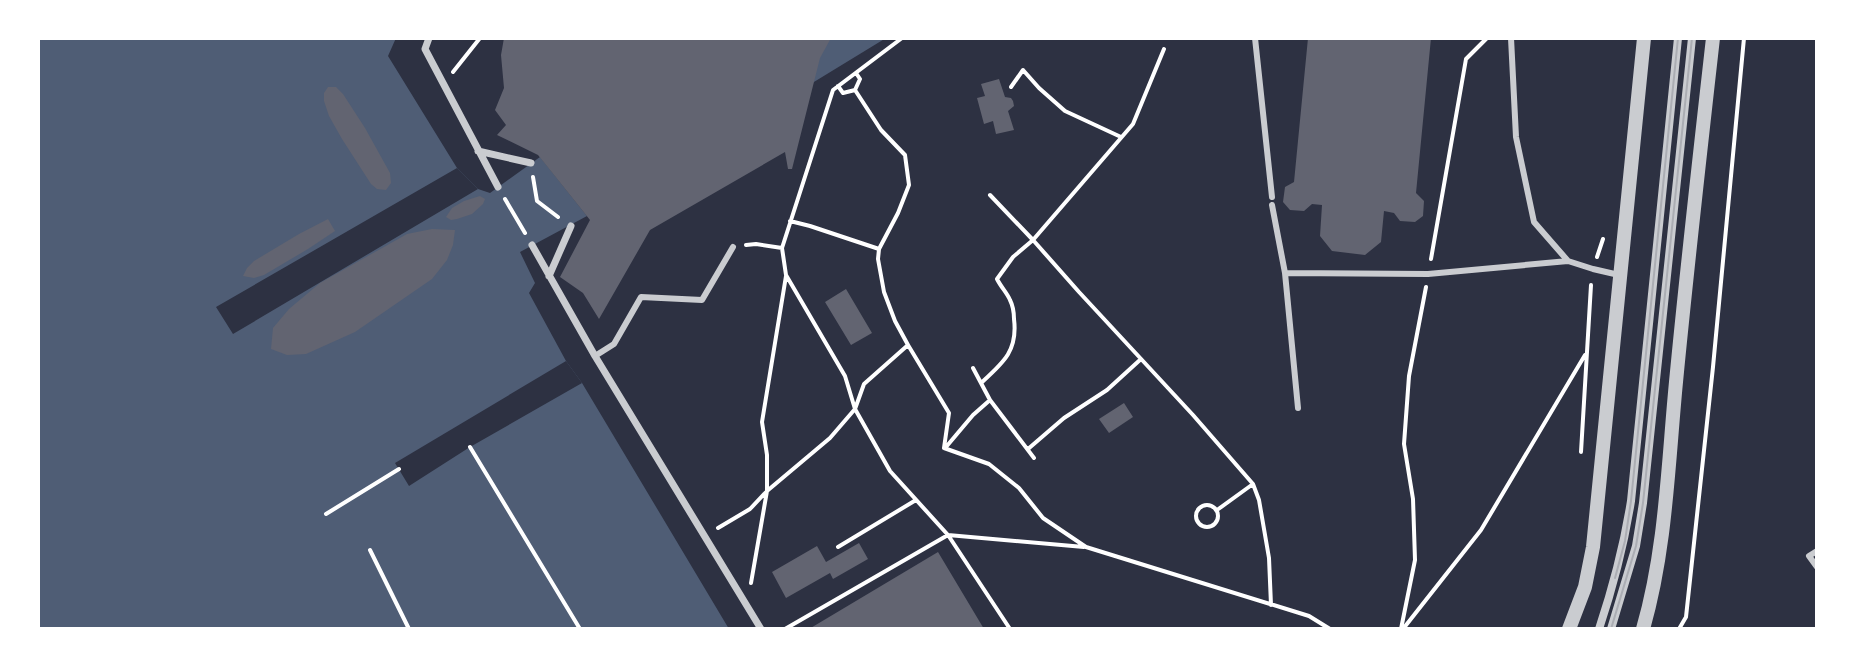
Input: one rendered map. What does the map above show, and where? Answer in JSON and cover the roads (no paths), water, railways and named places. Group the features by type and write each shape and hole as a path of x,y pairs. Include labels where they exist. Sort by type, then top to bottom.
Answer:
{"street":[{"path":"429,38 425,49 498,187"},
{"path":"1569,629 1585,587 1593,547 1644,38"},
{"path":"1599,629 1625,541 1631,501 1678,38"},
{"path":"1611,629 1636,546 1643,503 1692,38"},
{"path":"1643,629 1661,551 1686,280 1713,38"},
{"path":"478,151 531,163"},
{"path":"549,276 571,226"},
{"path":"532,245 595,356 761,629"}],"lane":[{"path":"1255,38 1272,201 1285,273 1298,408"},
{"path":"1511,38 1516,137 1534,222 1568,261"},
{"path":"595,356 614,344 641,297 702,300 733,247"},
{"path":"1285,273 1428,274 1568,261 1619,275"},
{"path":"1817,551 1809,556 1817,567"}],"water":[{"path":"38,38 396,38 388,56 457,168 478,189 490,193 540,157 587,216 520,252 535,283 529,293 566,361 729,629 38,629"},
{"path":"782,38 886,38 809,85"}],"tram line":[{"path":"1615,578 1631,501 1678,38"},
{"path":"1611,629 1636,546 1643,503 1692,38"}]}
